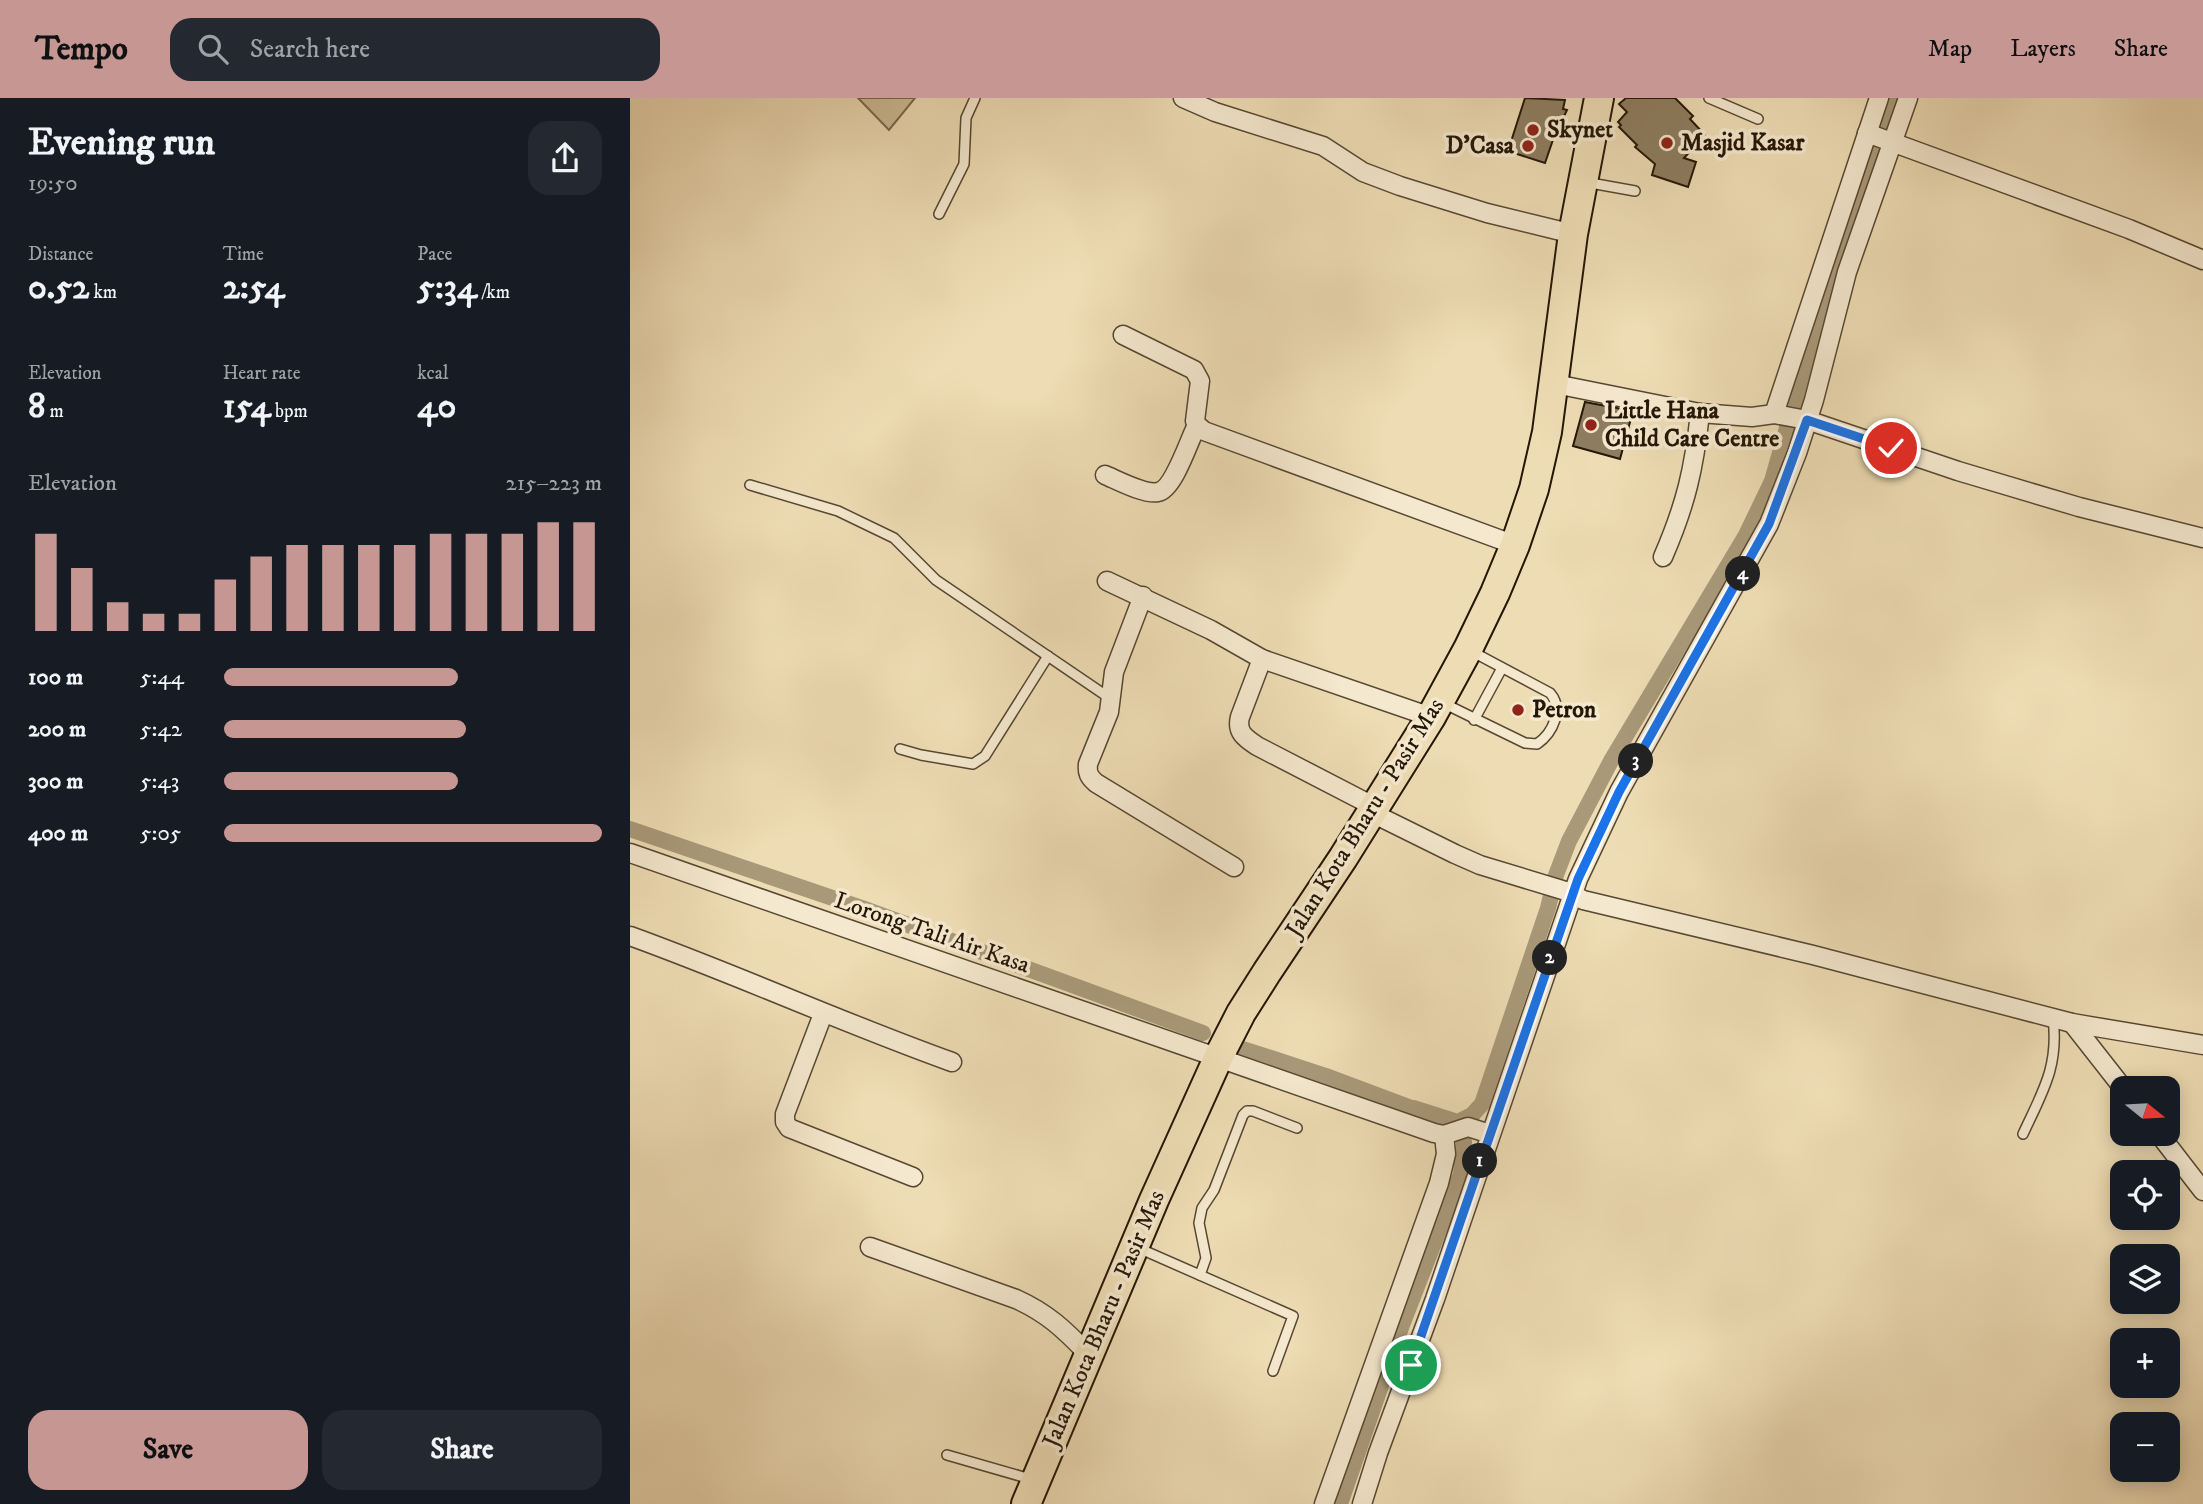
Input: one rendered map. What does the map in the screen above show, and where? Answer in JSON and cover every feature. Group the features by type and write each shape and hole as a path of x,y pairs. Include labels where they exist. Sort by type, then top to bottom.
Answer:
{"highway":[{"name":"Jalan Kota Bharu - Pasir Mas","path":"1030,1492 1219,1056 1260,982 1373,810 1435,709 1468,649 1515,545 1534,489 1548,432 1581,182 1577,133 1599,98"}],"street":[{"path":"1183,98 1215,112 1323,146 1363,172 1399,186 1487,213 1573,234"},
{"path":"1362,1504 1480,1130 1562,890 1589,852 1619,792 1769,524 1847,272 1880,137 1880,98"},
{"path":"1776,414 1880,137 1908,98"},
{"path":"1880,137 2129,229 2203,260"},
{"path":"1105,475 1146,491 1158,492 1167,487 1174,477 1197,425 1195,412 1200,381 1194,370 1123,335"},
{"path":"1555,384 1700,413 1752,417 1776,414 1803,419 1958,471 2079,507 2203,538"},
{"path":"1663,556 1688,494 1700,413"},
{"path":"1197,425 1205,431 1515,545"},
{"path":"1107,581 1143,596 1262,659 1435,709"},
{"path":"1143,596 1114,672 1105,724 1087,764 1090,777 1234,867"},
{"path":"1262,659 1237,725 1240,732 1257,746 1422,839 1480,865 1562,890 1583,900 1814,955 2072,1023 2203,1045"},
{"name":"Lorong Tali Air Kasa","path":"630,853 1444,1135"},
{"path":"630,936 703,962 823,1014 952,1062"},
{"path":"823,1014 785,1114 785,1122 789,1128 913,1178"},
{"path":"2072,1023 2114,1076"},
{"path":"1324,1504 1441,1174 1446,1154 1444,1135 1480,1130"},
{"path":"2168,1146 2203,1191"},
{"path":"870,1247 1016,1298 1037,1308 1058,1322 1088,1353"}],"lane":[{"path":"939,214 964,164 966,118 975,98"},
{"path":"1709,98 1758,119"},
{"path":"1581,182 1635,191"},
{"path":"750,485 838,511 894,538 936,580 1111,700"},
{"path":"1435,709 1474,720 1525,743 1537,744 1545,738 1558,712 1557,701 1550,693 1468,649"},
{"path":"900,749 973,764 985,756 1048,656"},
{"path":"1474,720 1502,668"},
{"path":"2023,1134 2054,1060 2053,1017"},
{"path":"1200,1275 1206,1258 1199,1223 1202,1208 1214,1190 1243,1115 1247,1111 1253,1111 1297,1128"},
{"path":"1135,1247 1293,1316 1273,1371"},
{"path":"947,1455 1030,1492"}],"shaded area":[{"path":"858,98 915,98 889,130"}],"building":[{"path":"1525,98 1565,100 1563,109 1567,110 1545,163 1508,151"},
{"name":"Masjid Kasar","path":"1626,98 1675,98 1693,116 1690,119 1705,135 1684,158 1696,162 1688,187 1652,175 1655,164 1635,147 1637,145 1619,127 1621,125 1618,122 1627,112 1619,104"},
{"path":"1585,402 1633,411 1620,459 1573,446"}],"waterway":[{"path":"1414,1108 1458,1122 1472,1115 1482,1104 1569,841 1612,759 1746,535 1772,481 1826,290 1893,98"},
{"path":"630,829 862,908 1203,1033"},
{"path":"1243,1049 1422,1112"},
{"path":"1340,1504 1402,1325 1461,1174 1464,1142 1460,1132"}],"place":[{"name":"Skynet","path":"1533,130"},
{"name":"Masjid Kasar","path":"1667,143"},
{"name":"D'Casa","path":"1528,146"},
{"name":"Little Hana Child Care Centre","path":"1591,425"},
{"name":"Petron","path":"1518,710"}],"route":[{"path":"1411,1365 1589,852 1619,792 1755,552 1781,496 1807,420 1891,448"}]}
